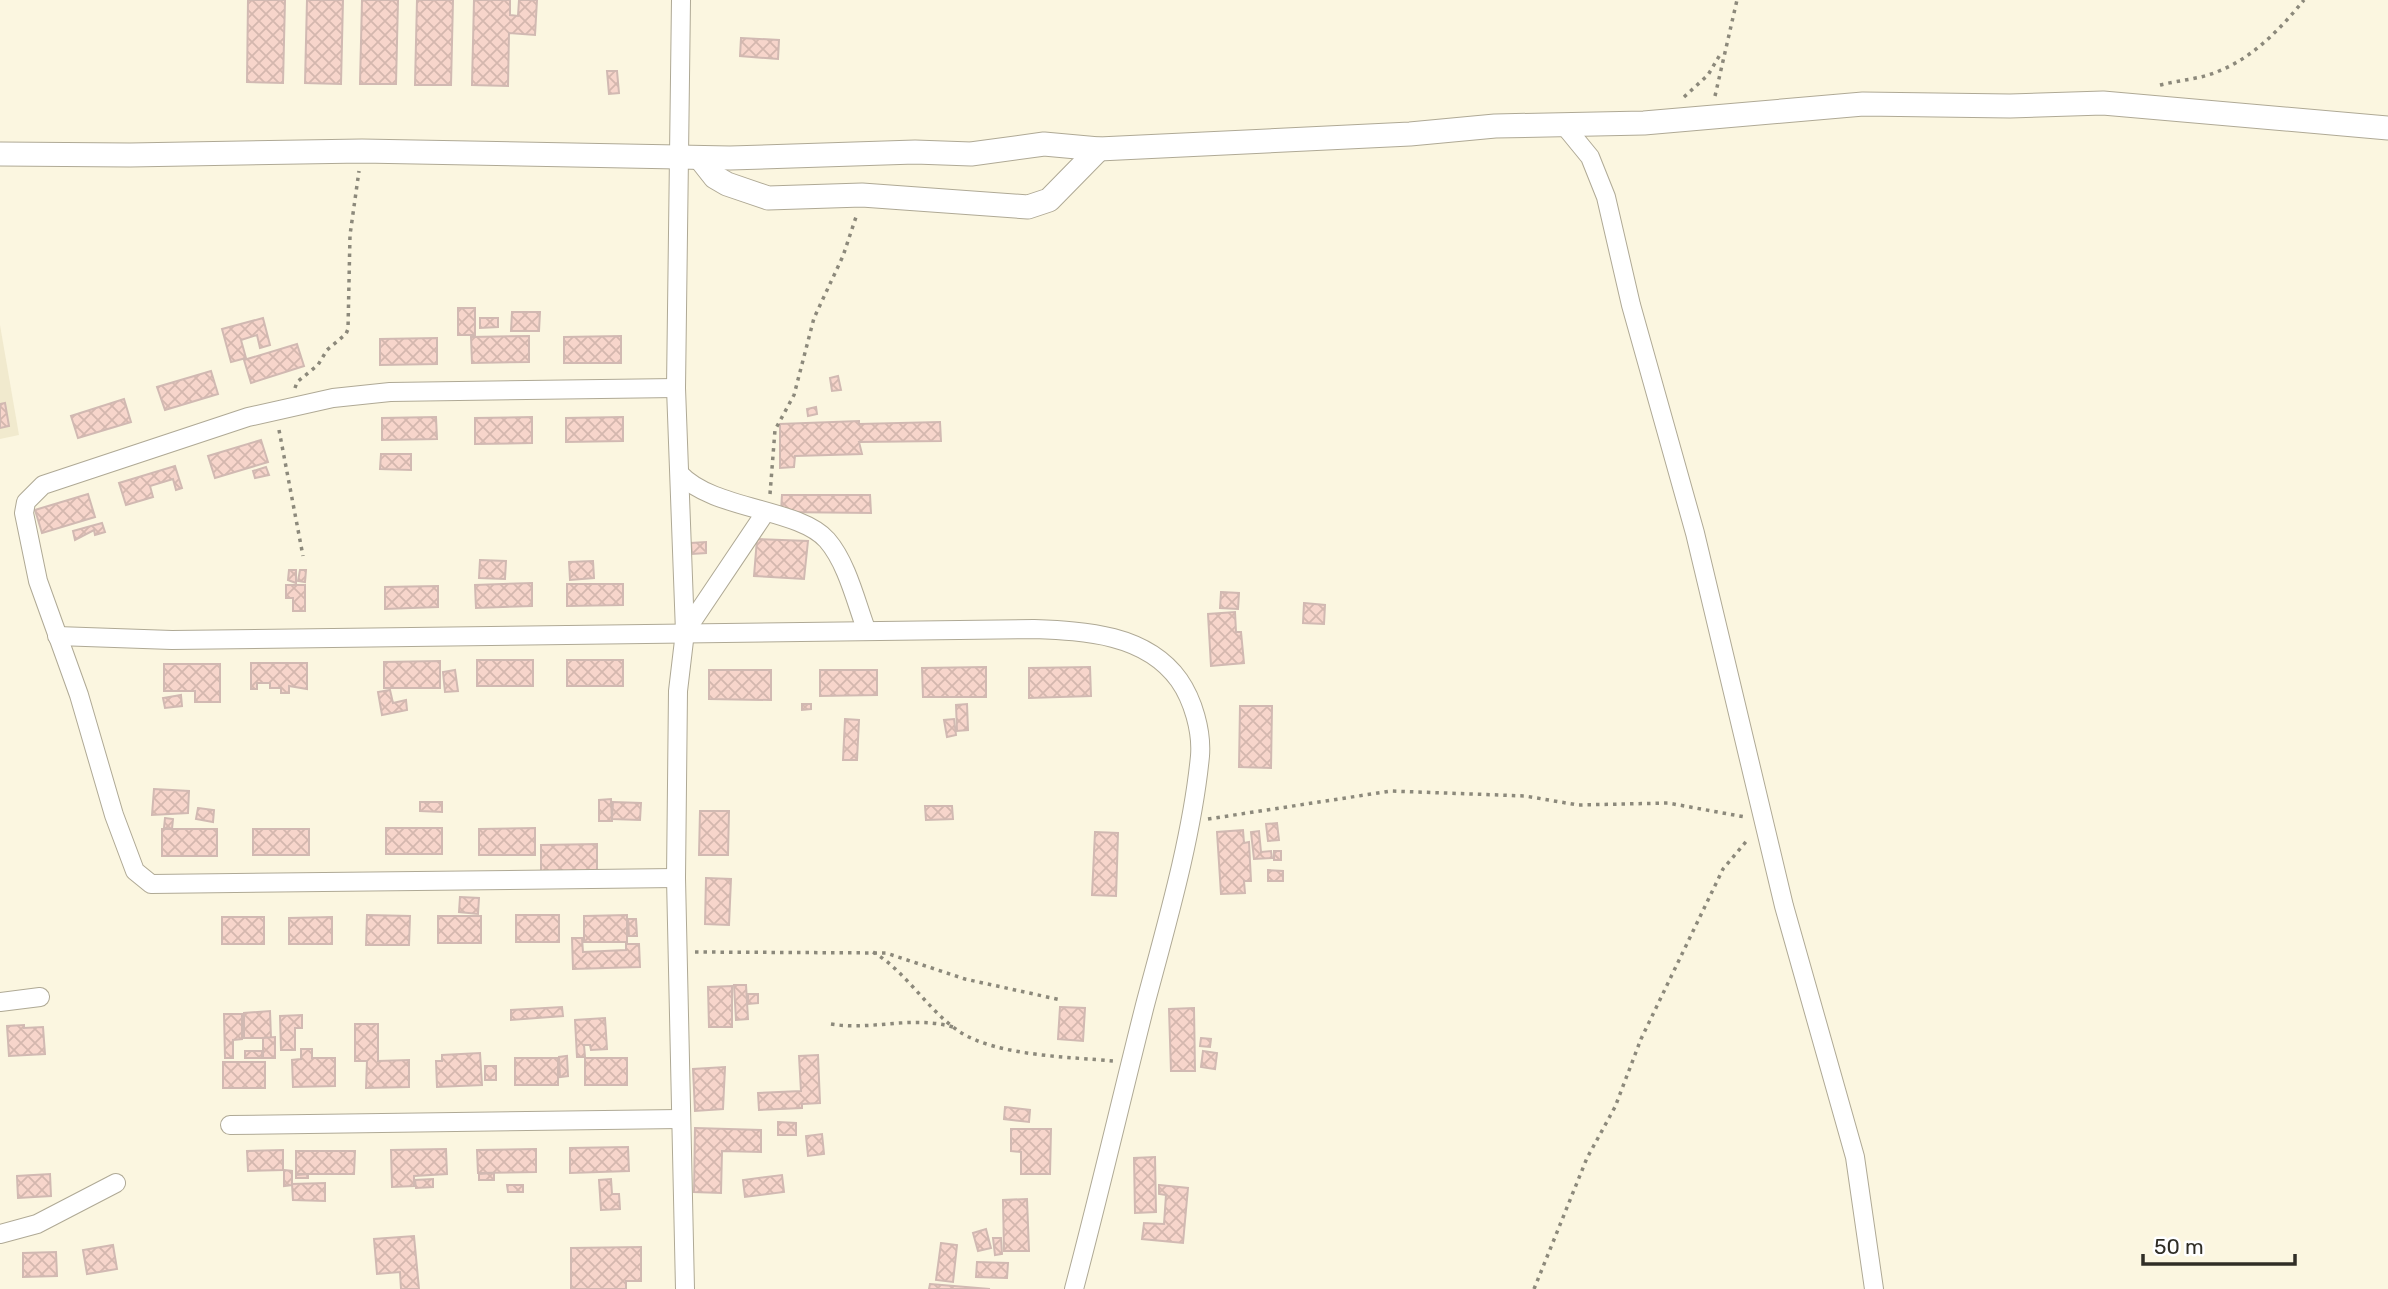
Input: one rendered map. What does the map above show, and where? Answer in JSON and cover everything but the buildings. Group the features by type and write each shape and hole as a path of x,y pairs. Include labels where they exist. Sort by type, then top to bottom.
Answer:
{"street":[{"path":"681,0 676,388 685,632 678,691 676,878 685,1289"},
{"path":"0,154 362,151 700,158 915,152 971,154 1044,144 1099,149 1410,134 1495,125 1710,118 1838,104 2010,106 2103,103 2388,128"},
{"path":"1563,124 1590,158 1606,197 1627,290 1695,533 1763,824 1855,1157 1874,1289"},
{"path":"700,158 715,177 755,196 862,195 1009,206 1040,205 1071,181 1099,149"},
{"path":"676,388 390,392 296,405 68,475 33,491 26,502 24,524 35,571 127,852 135,871 151,884 676,878"},
{"path":"680,474 700,489 818,532 828,541 840,562 866,629"},
{"path":"685,632 765,513"},
{"path":"57,636 172,640 980,628 1082,631 1115,639 1159,659 1179,680 1197,725 1200,754 1188,821 1074,1289"},
{"path":"0,1002 40,997"},
{"path":"230,1125 680,1119"},
{"path":"0,1234 37,1224 116,1183"}],"path":[{"path":"1710,118 1737,0"},
{"path":"2151,88 2209,74 2235,63 2269,37 2304,0"},
{"path":"1674,105 1708,75 1725,46"},
{"path":"296,405 297,382 318,365 327,350 346,334 348,329 349,235 362,151"},
{"path":"765,513 771,488 775,430 794,395 814,318 843,256 862,195"},
{"path":"274,411 286,454 303,556"},
{"path":"1188,821 1391,791 1525,796 1578,805 1668,803 1763,824"},
{"path":"1534,1289 1587,1158 1615,1107 1641,1039 1713,888 1735,852 1763,824"},
{"path":"871,951 893,967 955,1027 984,1043 1006,1049 1130,1062"},
{"path":"679,952 778,954 871,951 886,953 965,979 1061,1000"},
{"path":"831,1024 853,1028 919,1020 955,1027"}],"shaded area":[{"path":"0,325 19,435 0,439"}]}
